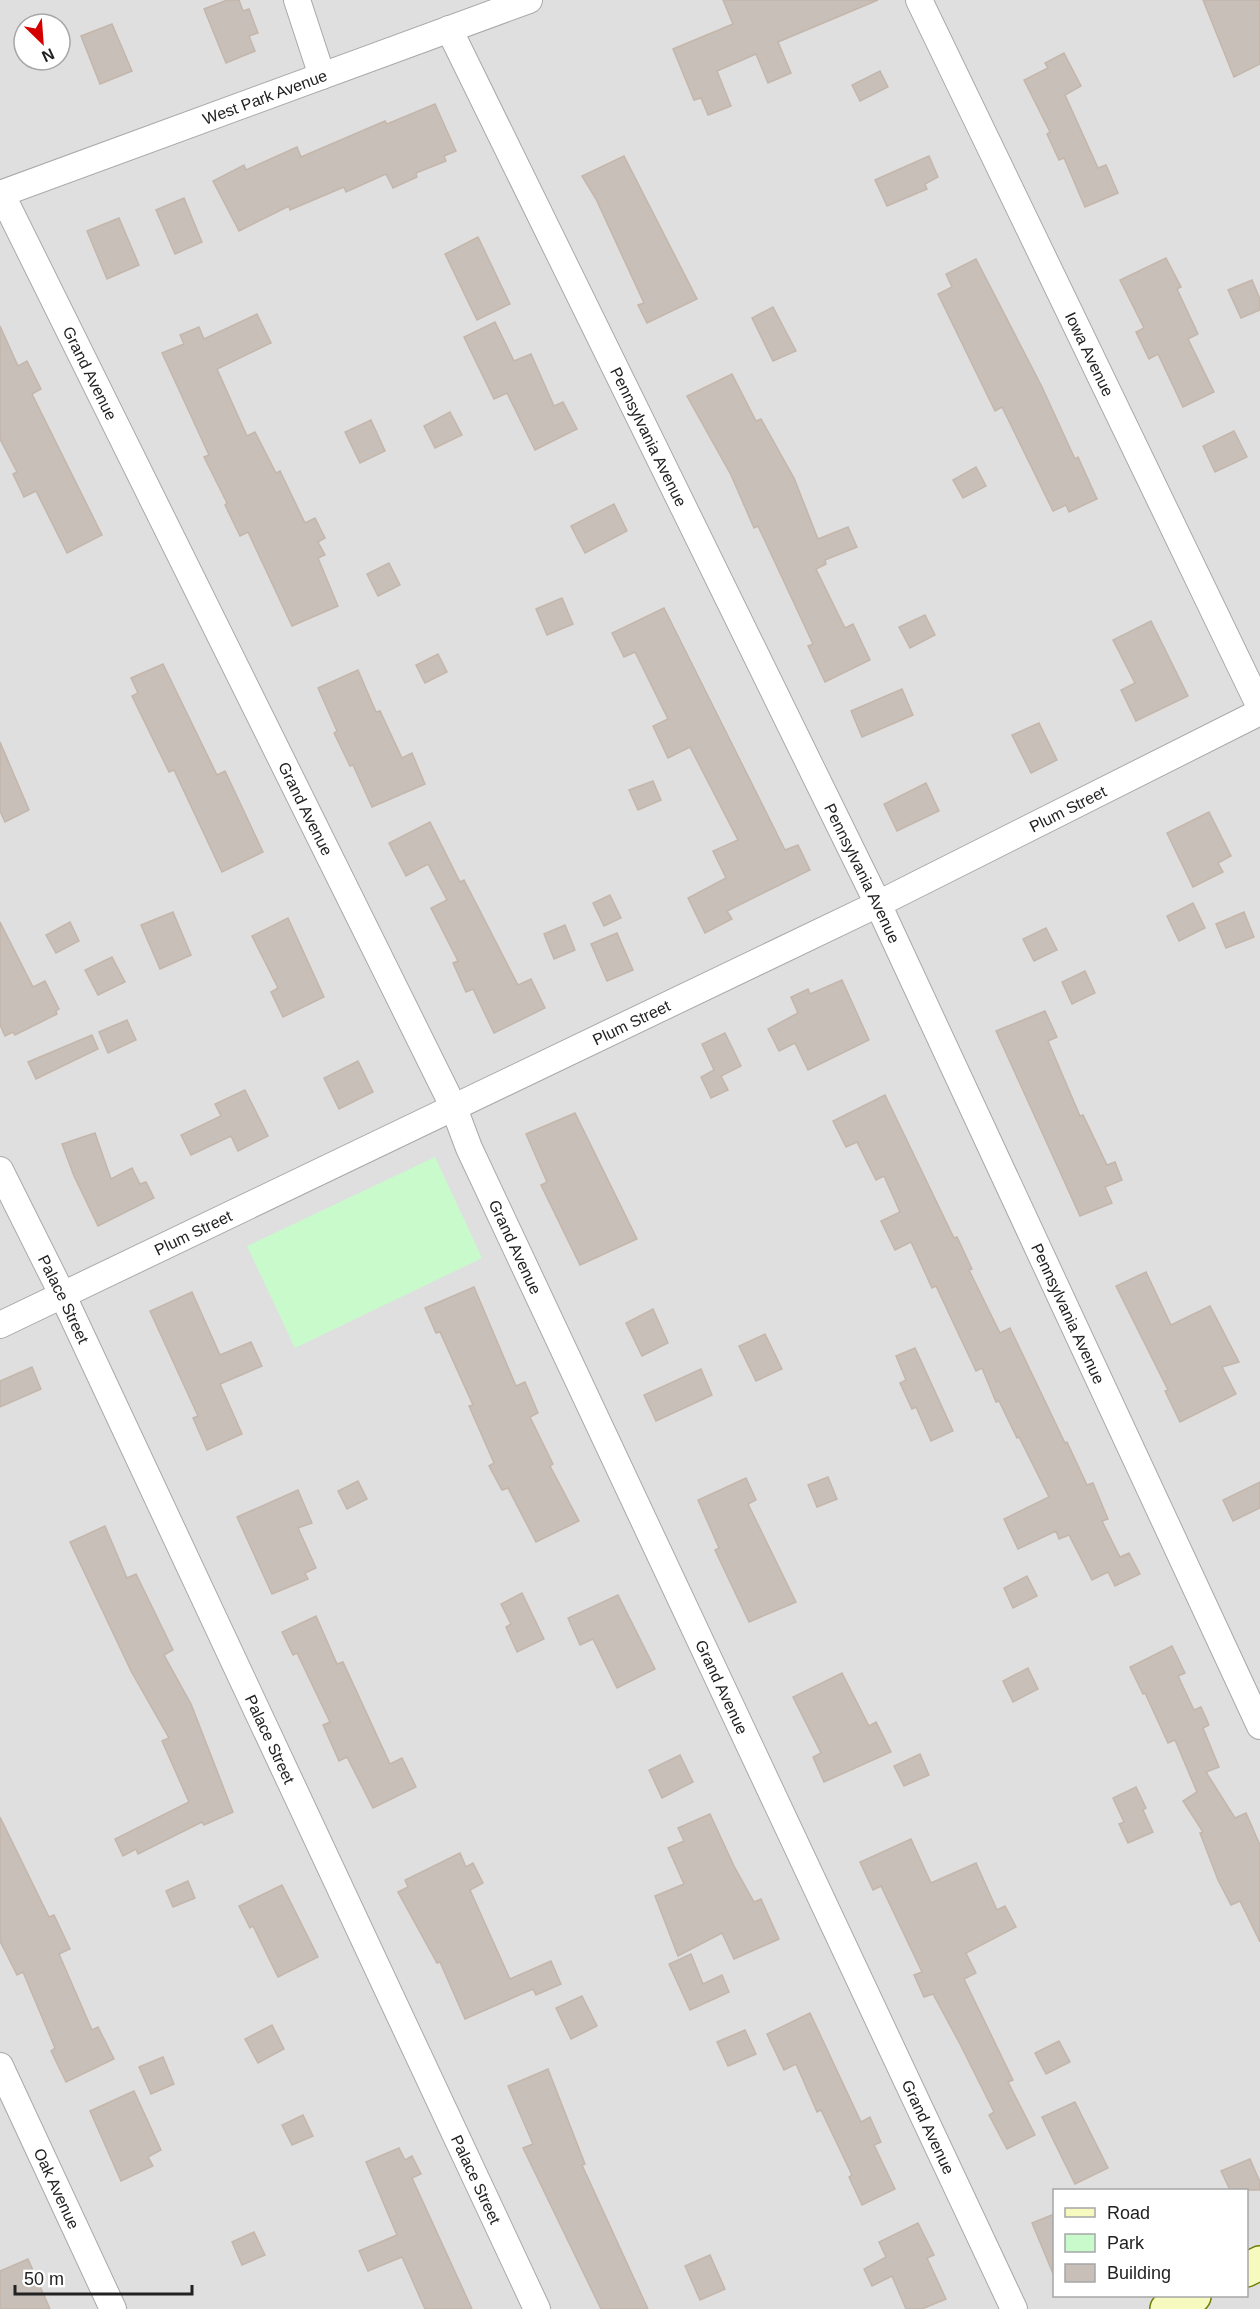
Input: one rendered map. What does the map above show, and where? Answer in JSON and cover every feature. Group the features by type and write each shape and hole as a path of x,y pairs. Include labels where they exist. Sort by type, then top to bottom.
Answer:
{"main road":[{"path":"1167,2309 1190,2297"}],"street":[{"path":"297,0 322,76"},
{"name":"West Park Avenue","path":"1,194 529,0"},
{"name":"Iowa Avenue","path":"919,0 1260,707"},
{"name":"Pennsylvania Avenue","path":"449,29 878,904 1260,1726"},
{"name":"Grand Avenue","path":"1,194 454,1108 469,1148 1014,2309"},
{"name":"Plum Street","path":"0,1324 63,1296 878,904 1260,712"},
{"name":"Palace Street","path":"0,1170 63,1296 537,2309"},
{"name":"Oak Avenue","path":"0,2066 113,2309"}],"shaded area":[{"path":"0,0 1260,0 1260,2309 0,2309"}],"green space":[{"path":"435,1157 482,1258 295,1348 247,1246"}],"building":[{"path":"227,0 239,0 243,11 249,9 258,33 249,36 255,51 226,63 204,9"},
{"path":"723,0 878,0 778,42 791,73 768,83 756,54 717,71 731,106 708,115 701,98 694,100 673,49 733,24"},
{"path":"1203,0 1260,0 1260,64 1234,77"},
{"path":"112,24 132,71 100,84 81,36"},
{"path":"1064,53 1081,86 1065,95 1098,168 1106,165 1118,193 1085,207 1064,158 1059,160 1047,134 1050,132 1024,80 1048,68 1045,63"},
{"path":"880,71 888,87 860,101 852,85"},
{"path":"435,104 456,151 444,156 446,161 416,173 417,177 393,188 386,174 346,192 344,187 290,210 289,206 239,231 213,181 244,165 246,170 297,147 301,157 385,121 387,124"},
{"path":"624,156 697,299 647,323 638,305 644,303 596,199 582,176"},
{"path":"929,156 938,177 925,184 927,189 887,206 875,180"},
{"path":"184,198 202,242 175,254 156,210"},
{"path":"119,218 139,265 107,279 87,231"},
{"path":"478,237 510,304 477,320 445,254"},
{"path":"1166,258 1181,287 1177,289 1198,334 1188,339 1214,392 1183,407 1158,354 1149,359 1136,332 1144,328 1120,280"},
{"path":"976,259 1042,387 1075,459 1078,457 1097,499 1069,512 1066,505 1053,511 1002,407 995,411 938,294 952,287 946,274"},
{"path":"1252,280 1260,299 1260,310 1241,318 1228,290"},
{"path":"773,307 796,351 773,361 752,318"},
{"path":"257,314 271,343 217,369 247,436 255,432 276,473 280,471 305,523 315,518 325,538 318,542 325,555 318,558 338,606 292,626 248,532 240,536 225,505 227,503 204,457 209,455 162,353 184,344 180,335 199,327 204,339"},
{"path":"495,322 514,361 531,354 554,406 563,402 577,429 535,450 507,393 494,399 464,337"},
{"path":"0,326 18,366 27,361 41,389 32,394 102,535 67,553 36,491 24,497 13,474 17,472 0,439"},
{"path":"732,374 756,421 761,419 794,478 818,539 848,527 857,547 825,560 826,564 816,569 845,628 853,624 870,660 825,682 808,646 813,644 758,526 754,528 731,475 687,396"},
{"path":"450,412 462,435 435,448 424,426"},
{"path":"371,420 385,451 360,463 345,432"},
{"path":"1234,431 1247,457 1215,472 1203,446"},
{"path":"976,467 986,486 963,498 953,480"},
{"path":"614,504 627,531 585,553 571,526"},
{"path":"389,563 400,585 378,596 367,574"},
{"path":"562,598 573,624 547,635 536,609"},
{"path":"664,608 785,850 798,845 810,870 727,911 732,919 705,933 688,898 726,878 713,851 738,840 690,747 668,758 653,726 668,719 635,652 624,657 612,633"},
{"path":"925,615 935,635 910,648 899,627"},
{"path":"1151,621 1188,696 1136,721 1121,690 1135,683 1113,640"},
{"path":"438,654 447,672 425,683 416,665"},
{"path":"163,664 217,775 225,771 263,852 222,872 174,770 169,772 132,696 138,693 131,678"},
{"path":"358,670 376,712 380,711 402,758 412,753 425,784 372,807 353,765 350,766 334,733 337,731 318,688"},
{"path":"902,689 913,715 862,737 851,711"},
{"path":"1039,723 1057,760 1031,773 1012,735"},
{"path":"0,742 29,810 5,822 0,811"},
{"path":"653,781 661,800 638,810 629,790"},
{"path":"926,783 939,811 897,831 884,804"},
{"path":"1209,812 1231,856 1218,863 1223,872 1193,887 1167,833"},
{"path":"430,822 460,882 464,880 518,985 531,979 545,1008 494,1033 473,989 466,992 453,963 458,961 431,908 447,900 428,864 406,876 389,843"},
{"path":"610,895 621,918 604,926 593,903"},
{"path":"1193,903 1205,928 1179,941 1167,916"},
{"path":"173,912 191,955 160,969 141,925"},
{"path":"1244,912 1254,937 1226,948 1216,924"},
{"path":"288,918 324,997 283,1017 271,992 278,988 252,936"},
{"path":"0,922 33,987 45,981 59,1009 56,1011 57,1014 15,1035 13,1032 5,1036 0,1025"},
{"path":"70,922 79,941 56,953 46,935"},
{"path":"565,925 575,950 554,959 544,934"},
{"path":"1046,928 1057,950 1034,961 1023,939"},
{"path":"617,933 633,970 607,981 591,944"},
{"path":"112,957 125,982 98,995 85,970"},
{"path":"1085,971 1095,993 1072,1004 1062,982"},
{"path":"842,980 869,1040 808,1070 795,1043 779,1051 768,1029 798,1013 791,997 808,989 810,994"},
{"path":"1045,1011 1057,1037 1048,1041 1080,1116 1083,1115 1107,1165 1115,1162 1122,1180 1105,1187 1112,1203 1080,1216 996,1031"},
{"path":"127,1020 136,1040 108,1053 99,1032"},
{"path":"725,1033 741,1066 721,1076 728,1090 711,1098 701,1077 714,1070 702,1044"},
{"path":"92,1035 98,1049 36,1079 28,1062"},
{"path":"358,1061 373,1092 339,1109 324,1078"},
{"path":"245,1090 268,1136 238,1151 231,1136 191,1155 181,1135 221,1116 215,1104"},
{"path":"885,1095 954,1238 957,1237 972,1269 969,1270 1000,1333 1010,1328 1087,1485 1093,1483 1108,1519 1102,1521 1120,1557 1129,1553 1140,1574 1115,1586 1108,1572 1092,1580 1069,1535 1059,1539 1056,1531 1018,1549 1004,1519 1049,1497 999,1401 996,1402 982,1368 976,1371 936,1286 932,1288 911,1242 895,1250 881,1221 900,1212 884,1176 876,1180 857,1142 846,1147 833,1121"},
{"path":"575,1113 637,1239 580,1265 541,1185 547,1182 526,1134"},
{"path":"95,1133 111,1179 132,1168 140,1184 146,1182 154,1198 98,1226 74,1176 62,1144"},
{"path":"1146,1272 1171,1325 1210,1306 1239,1362 1222,1367 1236,1394 1180,1422 1165,1391 1168,1390 1116,1286"},
{"path":"474,1287 516,1386 525,1382 538,1413 530,1417 553,1464 550,1466 579,1521 536,1542 508,1488 502,1490 489,1466 494,1463 469,1406 473,1405 440,1332 436,1333 425,1308"},
{"path":"192,1292 220,1355 251,1342 262,1366 220,1384 242,1434 207,1450 193,1418 198,1416 150,1311"},
{"path":"653,1309 668,1343 642,1356 626,1323"},
{"path":"765,1334 782,1369 756,1381 739,1346"},
{"path":"915,1348 953,1431 931,1441 916,1407 912,1409 900,1383 906,1380 896,1356"},
{"path":"32,1367 41,1389 0,1407 0,1381"},
{"path":"701,1369 712,1395 656,1421 644,1395"},
{"path":"828,1477 837,1499 817,1507 808,1485"},
{"path":"746,1478 756,1500 748,1504 796,1602 749,1622 715,1550 719,1548 698,1500"},
{"path":"358,1481 367,1499 347,1509 338,1491"},
{"path":"1260,1482 1260,1508 1233,1521 1223,1500"},
{"path":"298,1490 312,1523 298,1528 316,1568 305,1573 308,1579 272,1594 237,1517"},
{"path":"105,1526 127,1578 136,1574 173,1650 164,1655 191,1704 233,1812 204,1825 202,1822 138,1854 136,1849 123,1856 115,1839 189,1802 162,1741 169,1738 131,1671 70,1542"},
{"path":"1027,1576 1037,1596 1013,1608 1004,1588"},
{"path":"522,1593 544,1639 517,1652 506,1627 511,1624 501,1604"},
{"path":"618,1595 655,1669 617,1688 593,1639 580,1645 568,1618"},
{"path":"316,1616 337,1664 343,1662 390,1764 402,1758 416,1787 373,1808 347,1757 339,1761 323,1725 330,1722 297,1653 293,1655 282,1632"},
{"path":"1172,1646 1185,1673 1178,1676 1194,1710 1201,1707 1209,1725 1203,1728 1219,1767 1206,1772 1235,1818 1246,1813 1260,1845 1260,1942 1240,1901 1231,1905 1218,1880 1200,1833 1203,1832 1183,1801 1197,1792 1175,1740 1168,1743 1130,1667"},
{"path":"1028,1668 1038,1689 1013,1702 1003,1681"},
{"path":"842,1673 869,1726 876,1722 891,1752 824,1782 813,1757 821,1753 793,1697"},
{"path":"920,1754 929,1775 904,1786 894,1766"},
{"path":"680,1755 693,1782 662,1798 649,1770"},
{"path":"1136,1787 1146,1808 1143,1810 1153,1832 1128,1843 1119,1824 1124,1822 1113,1798"},
{"path":"710,1814 734,1866 754,1902 761,1899 779,1939 734,1959 722,1933 678,1956 655,1896 684,1884 668,1848 684,1841 678,1828"},
{"path":"0,1817 49,1917 54,1915 70,1949 59,1954 92,2030 98,2027 114,2059 66,2082 51,2051 55,2048 23,1972 17,1975 0,1941"},
{"path":"911,1839 931,1883 976,1863 997,1910 1005,1906 1016,1927 966,1953 976,1973 964,1979 1013,2080 1008,2082 1035,2135 1007,2149 989,2115 994,2112 933,1994 924,1997 914,1975 922,1972 881,1886 873,1890 860,1862"},
{"path":"460,1853 466,1867 473,1863 483,1883 470,1890 510,1979 551,1961 561,1984 536,1995 533,1989 465,2019 440,1962 437,1963 398,1892 408,1887 405,1880"},
{"path":"188,1881 195,1898 173,1907 166,1891"},
{"path":"282,1885 318,1957 278,1977 253,1926 250,1928 239,1906"},
{"path":"691,1954 703,1984 722,1975 729,1992 690,2010 669,1964"},
{"path":"582,1996 597,2026 571,2039 556,2008"},
{"path":"810,2013 861,2122 870,2117 881,2142 874,2145 895,2189 862,2205 849,2177 852,2175 821,2110 817,2112 796,2064 784,2070 767,2034"},
{"path":"272,2025 284,2049 258,2063 245,2039"},
{"path":"745,2030 756,2054 728,2066 717,2042"},
{"path":"1059,2041 1070,2062 1046,2074 1035,2053"},
{"path":"163,2057 174,2084 151,2094 139,2067"},
{"path":"548,2069 585,2164 582,2165 648,2309 601,2309 523,2148 533,2144 508,2086"},
{"path":"134,2091 161,2150 148,2157 153,2166 121,2181 90,2111"},
{"path":"1075,2102 1108,2168 1075,2184 1042,2117"},
{"path":"303,2115 313,2136 292,2145 282,2125"},
{"path":"399,2148 405,2160 412,2156 421,2174 412,2178 472,2309 425,2309 402,2257 368,2271 359,2251 397,2235 366,2162"},
{"path":"1250,2159 1260,2182 1260,2190 1230,2189 1221,2171"},
{"path":"1053,2214 1053,2274 1032,2223"},
{"path":"918,2223 934,2255 927,2258 946,2299 922,2309 906,2309 892,2276 872,2286 864,2269 886,2257 879,2242"},
{"path":"254,2232 265,2255 242,2265 232,2242"},
{"path":"710,2255 725,2289 700,2300 685,2266"},
{"path":"28,2259 50,2309 0,2309 0,2271"}]}
